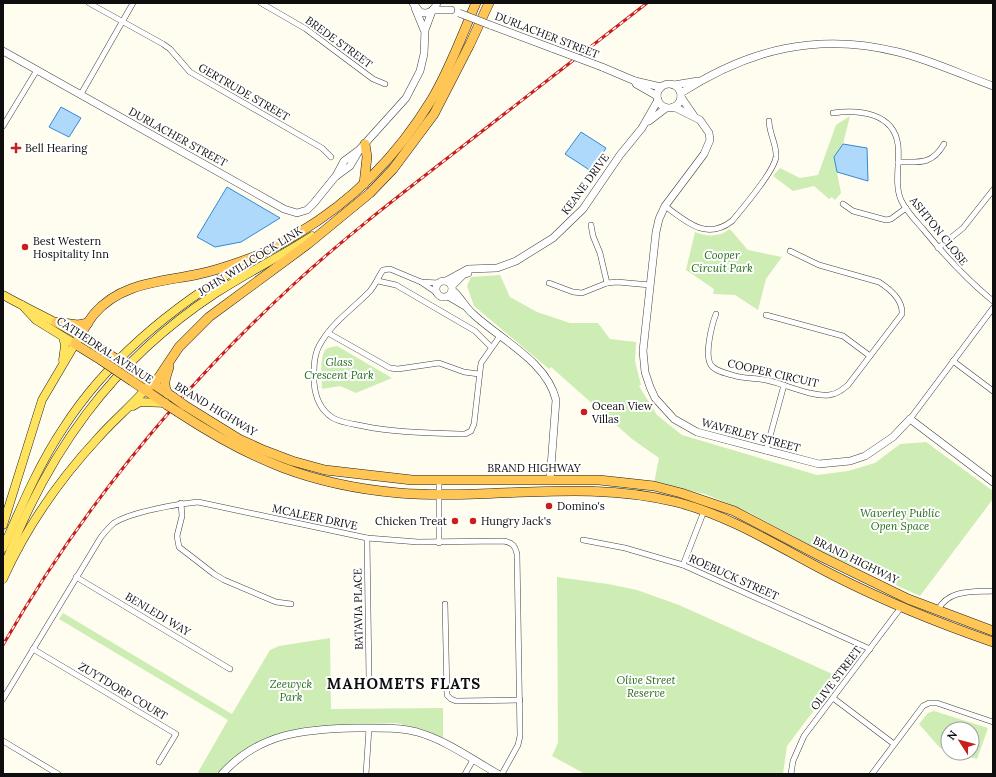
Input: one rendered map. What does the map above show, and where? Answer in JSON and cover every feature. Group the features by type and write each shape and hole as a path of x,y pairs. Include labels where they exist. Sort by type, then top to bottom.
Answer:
{"highway":[{"path":"77,340 95,313 112,298 126,290 149,283 200,274 265,252 320,220 364,184 392,155 433,98 476,3"},
{"path":"144,390 153,384 179,347 209,317 308,244 370,193 414,142 434,114 489,3"},
{"path":"363,146 367,157 364,184"},
{"path":"56,322 78,325 88,323"},
{"name":"BRAND HIGHWAY","path":"77,340 108,353 171,396 181,408 224,442 263,461 290,471 348,486 400,493 438,494 614,491 651,496 704,511 754,532 834,576 901,607 993,642"},
{"name":"CATHEDRAL AVENUE","path":"77,340 101,360 144,390 166,404 181,408"},
{"path":"170,361 164,388 171,396"},
{"name":"BRAND HIGHWAY","path":"181,408 239,439 292,461 325,470 356,475 412,480 550,480 626,482 654,486 709,501 756,522 820,556 908,599 993,631"}],"main road":[{"name":"JOHN WILLCOCK LINK","path":"3,569 34,497 56,457 84,416 114,379 155,339 216,294 332,224"},
{"name":"JOHN WILLCOCK LINK","path":"3,548 42,464 63,427 85,397 126,351 168,315 232,271 265,252"},
{"name":"CATHEDRAL AVENUE","path":"3,294 22,306 56,322 77,340"},
{"name":"CATHEDRAL AVENUE","path":"22,306 36,320 64,337 77,340"},
{"path":"62,363 65,345 64,337"},
{"path":"3,525 42,400 62,363 77,340"},
{"path":"3,580 31,528 65,477 98,438 144,390"},
{"path":"127,409 140,402 166,404"}],"street":[{"name":"GERTRUDE STREET","path":"89,3 170,49 190,72 322,148 331,157"},
{"path":"81,94 133,3"},
{"name":"BREDE STREET","path":"261,3 306,29 373,79 385,84"},
{"path":"414,5 423,13 432,11 437,3"},
{"name":"DURLACHER STREET","path":"444,3 451,10"},
{"name":"DURLACHER STREET","path":"414,5 425,30"},
{"name":"DURLACHER STREET","path":"3,51 284,209 297,213 307,210 335,177 344,161 363,146 400,106 414,86 423,61 425,30 432,11 451,10 635,81 661,87"},
{"path":"700,81 674,85 667,84 661,87 658,98 670,107 679,103 681,95 700,81 722,69 749,58 782,48 816,44 843,44 899,52 993,86"},
{"path":"3,126 37,70"},
{"name":"DURLACHER STREET","path":"635,81 636,84 658,98"},
{"path":"674,85 681,95"},
{"name":"WAVERLEY STREET","path":"681,95 694,116"},
{"name":"KEANE DRIVE","path":"446,281 460,271 468,269 497,268 516,261 553,238 583,209 620,155 642,128 658,98"},
{"name":"KEANE DRIVE","path":"642,128 670,107"},
{"name":"WAVERLEY STREET","path":"670,107 694,116 700,120 709,133 708,146 665,206 659,219 656,232 643,351 645,372 655,398 674,419 684,426 697,432 766,452 819,464 850,461 880,447 894,437 910,419 993,308"},
{"name":"ASHTON CLOSE","path":"833,113 849,110 866,112 875,115 886,122 893,132 898,144 899,191 901,200 938,248 966,280 993,301"},
{"path":"665,206 693,226 702,230 714,230 724,227 732,221 773,167 776,153 769,129 769,121"},
{"path":"898,162 924,162 933,159 944,144"},
{"path":"938,248 963,228 993,190"},
{"path":"843,204 853,211 886,220 891,220 906,208"},
{"path":"591,226 608,283"},
{"name":"COOPER CIRCUIT","path":"716,314 711,326 708,357 710,364 715,369 734,376 766,380 817,394 829,395 839,392 848,385 902,314 902,307 899,301 886,286 879,282 819,265 790,251"},
{"path":"500,336 481,363 474,424 471,431 465,434 415,433 381,430 333,418 324,410 318,401 315,389 313,364 317,350 328,333 378,281 383,270 390,269 421,282 442,297 448,296 465,306 480,321 500,336 547,378 554,388 556,400 550,491"},
{"name":"KEANE DRIVE","path":"452,288 464,274 473,270"},
{"path":"378,281 396,286 476,331 491,347"},
{"path":"421,282 438,283 446,281 460,296 465,306"},
{"path":"549,282 573,292 582,293 608,283 617,282 650,285"},
{"path":"437,293 436,289 438,283"},
{"path":"448,296 452,288"},
{"path":"766,315 843,336 870,356"},
{"path":"328,333 390,368 398,369 439,364 464,372 479,374"},
{"path":"953,361 993,391"},
{"path":"766,452 784,385"},
{"path":"910,419 993,482"},
{"path":"439,481 438,494 440,543"},
{"name":"MCALEER DRIVE","path":"3,699 101,537 113,524 126,517 181,503 198,502 367,538 440,543 511,542 515,547 517,554 520,736 518,745 502,774"},
{"path":"181,503 182,516 177,536 180,547 214,574 224,580 276,602 291,604"},
{"path":"683,565 704,511"},
{"name":"BATAVIA PLACE","path":"367,538 369,679"},
{"name":"ROEBUCK STREET","path":"583,540 626,548 683,565 870,649"},
{"name":"BENLEDI WAY","path":"76,577 230,669"},
{"path":"938,610 944,601 950,596 960,593 993,590"},
{"name":"OLIVE STREET","path":"791,774 793,761 804,736 908,599"},
{"path":"444,604 447,695 456,701 520,700"},
{"name":"ZUYTDORP COURT","path":"33,649 176,734 159,762"},
{"path":"833,698 894,744"},
{"path":"872,774 923,706 929,703 937,703 993,722"},
{"path":"366,774 369,728"},
{"path":"222,774 251,750 272,739 292,733 315,729 393,728 417,732 438,740 498,774"},
{"path":"3,741 58,774"},
{"path":"465,774 473,760"}],"green space":[{"path":"850,116 843,144 834,157 841,193 835,200 832,197 829,199 814,186 793,191 773,176 780,168 800,178 818,175 836,125"},
{"name":"Cooper Circuit Park","path":"730,229 748,250 782,257 766,279 758,310 735,295 713,294 714,289 686,270 695,232 704,235 717,235"},
{"name":"Waverley Public Open Space","path":"500,275 510,297 537,312 570,323 598,323 610,339 636,342 635,361 641,385 639,386 657,415 682,435 817,475 848,471 875,463 900,444 926,442 993,491 993,499 920,596 825,553 748,512 705,494 654,483 659,458 632,439 551,367 549,369 474,306 467,286 471,277"},
{"name":"Glass Crescent Park","path":"337,346 392,378 356,393 340,386 322,389 321,364 323,354 326,349"},
{"name":"Olive Street Reserve","path":"557,577 608,584 637,590 679,605 839,677 787,746 783,774 585,774 552,756 558,743"},
{"name":"Zeewyck Park","path":"63,613 232,714 270,650 279,646 330,638 331,709 443,708 443,738 428,731 396,723 306,727 272,736 244,752 216,774 197,774 228,720 59,619"},
{"path":"934,711 966,721 940,721 940,748 919,724 928,713"},
{"path":"980,725 988,728 980,751"}],"water":[{"path":"61,107 81,118 69,137 49,127"},
{"path":"581,132 606,148 591,171 565,154"},
{"path":"843,144 867,148 868,181 837,172 834,157"},
{"path":"227,187 280,218 241,242 215,247 197,237"}],"railway":[{"path":"3,645 33,595 99,500 172,409 252,324 313,267 373,217 647,3"}],"place":[{"name":"Bell Hearing","path":"16,148"},
{"name":"Best Western Hospitality Inn","path":"25,247"},
{"name":"Ocean View Villas","path":"584,412"},
{"name":"Domino's","path":"549,506"},
{"name":"Chicken Treat","path":"455,521"},
{"name":"Hungry Jack's","path":"473,521"}],"district":[{"name":"MAHOMETS FLATS","path":"404,684"}]}
